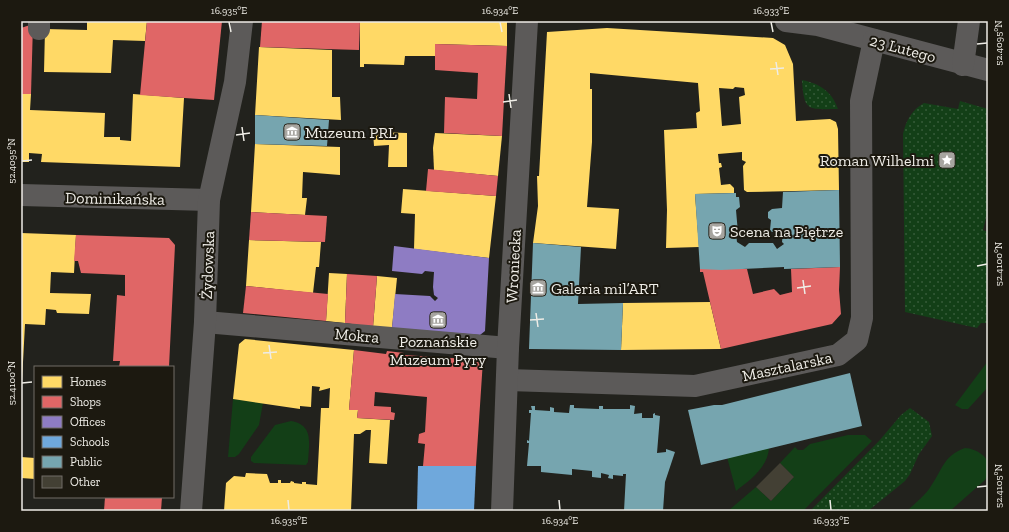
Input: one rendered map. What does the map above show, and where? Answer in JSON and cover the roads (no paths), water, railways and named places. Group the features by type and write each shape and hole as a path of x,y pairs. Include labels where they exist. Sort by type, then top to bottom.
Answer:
{"street":[{"name":"Żydowska","path":"191,511 206,322 209,200 235,82 242,21"},
{"name":"Wroniecka","path":"502,511 508,348 527,21"},
{"name":"23 Lutego","path":"786,21 818,23 963,65 988,70"},
{"path":"963,65 969,21"},
{"name":"Masztalarska","path":"507,380 695,386 838,355 857,340 862,318 861,101 874,40"},
{"name":"Dominikańska","path":"21,195 209,200"},
{"name":"Mokra","path":"206,322 508,348"}],"place":[{"name":"Muzeum PRL","path":"292,132"},
{"name":"Roman Wilhelmi","path":"947,160"},
{"name":"Scena na Piętrze","path":"717,231"},
{"name":"Galeria mil’ART","path":"538,288"},
{"name":"Poznańskie Muzeum Pyry","path":"438,320"}]}
